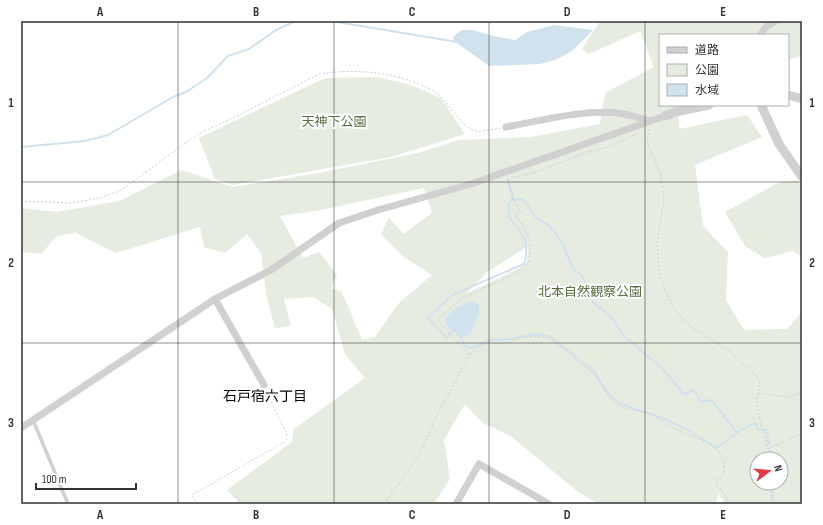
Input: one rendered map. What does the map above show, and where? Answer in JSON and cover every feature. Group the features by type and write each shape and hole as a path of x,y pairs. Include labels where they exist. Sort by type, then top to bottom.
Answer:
{"street":[{"path":"761,34 766,27 776,21"},
{"path":"789,95 802,99"},
{"path":"21,428 215,299 271,270 338,223 378,210 471,184 665,116 675,109 700,106"},
{"path":"762,106 779,144 802,178"},
{"path":"506,127 580,114 616,112 650,121"},
{"path":"215,299 264,385"},
{"path":"456,504 479,464 549,504"}],"lane":[{"path":"33,420 68,504"}],"path":[{"path":"21,201 72,203 99,198 120,191 198,134 227,121 319,74 335,71 371,72 396,76 416,83 442,96 465,126 476,131 506,127"},
{"path":"646,128 652,125 647,142 658,168 663,189 663,215 657,242 659,271 665,290 674,308 684,321 692,328 727,349 759,379 759,393 757,399 759,416 768,449 783,440 802,433"},
{"path":"470,355 437,320 461,299 524,268 530,258 527,233 515,215 521,212 513,200 507,179 539,171 587,152 612,146 641,132"},
{"path":"384,504 421,452 434,421 470,355 483,344 505,343 524,337 551,339 590,370 606,393 618,405 635,411 644,412 662,420 678,430 688,433 714,448 722,459 724,467 721,478 716,479 717,484 731,504"},
{"path":"198,504 192,495 286,441 288,435 264,385"},
{"path":"759,393 787,397 802,393"},
{"path":"771,491 772,504"}],"green space":[{"name":"北本自然観察公園","path":"600,21 802,21 802,56 789,60 789,34 659,34 659,106 679,106 679,129 747,115 762,137 695,165 703,226 728,252 726,300 744,330 787,329 802,312 802,504 725,504 718,493 716,504 598,504 577,491 512,437 483,423 465,404 444,440 450,479 434,504 240,504 227,490 292,442 294,429 365,378 345,354 332,309 313,297 284,299 291,326 275,328 267,299 261,253 247,234 225,253 204,247 200,227 116,253 76,233 57,236 41,254 21,252 21,208 57,212 119,201 181,170 233,187 313,174 418,153 459,140 531,137 600,124 605,93 654,67 640,31 589,54 582,49","holes":["424,188 432,213 403,234 389,217 381,234 404,257 432,275 398,304 375,337 362,340 342,292 331,288 337,275 319,252 303,258 280,216 321,210","528,246 527,262 522,267 467,293 487,272"]},
{"name":"天神下公園","path":"376,77 408,84 441,98 465,134 391,157 232,185 215,179 199,138 325,78"},
{"path":"796,180 802,185 802,257 793,251 765,258 745,246 725,212 778,183"}],"water":[{"path":"554,25 593,30 573,50 558,59 540,64 489,66 454,41 453,37 461,30 473,30 515,40 527,32"},
{"path":"470,301 478,303 480,313 470,334 461,338 447,326 445,318 453,310"}],"waterway":[{"path":"21,147 85,141 108,135 173,97 186,92 207,78 228,56 249,49 276,30 296,21"},
{"path":"331,21 457,42"},
{"path":"452,331 447,338 428,318 452,295 524,264 526,256 526,243 521,233 509,217 510,209 508,204 513,198 508,179"},
{"path":"513,198 514,200 523,199 537,219 549,225 562,243 573,269 580,274 585,281 593,302 612,318 623,335 663,369 683,393 687,394 692,390 696,393 701,402 708,400 713,402 737,433 754,423 757,425 758,430 766,430 769,444"},
{"path":"461,338 465,346 471,348 490,340 508,339 535,334 549,336 593,370 608,393 618,403 660,417 690,431 717,448 737,433"},
{"path":"773,491 774,504"}],"district":[{"name":"石戸宿六丁目","path":"265,396"}]}
